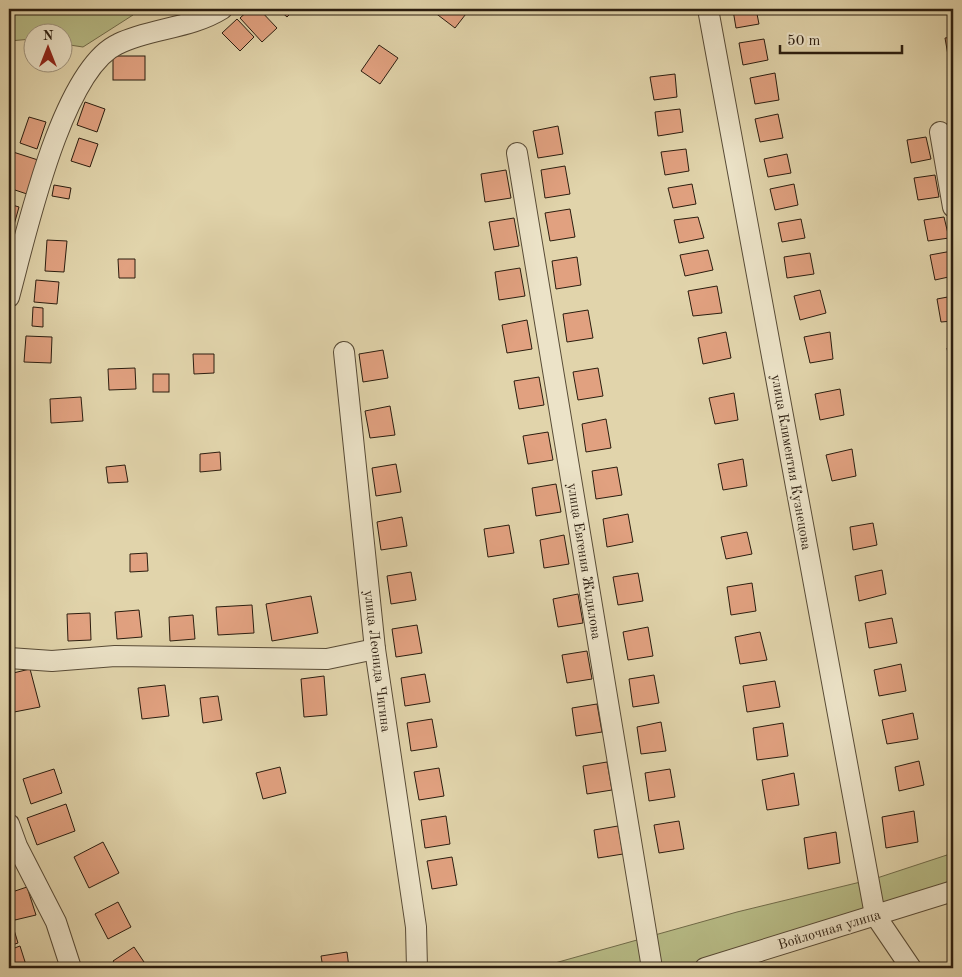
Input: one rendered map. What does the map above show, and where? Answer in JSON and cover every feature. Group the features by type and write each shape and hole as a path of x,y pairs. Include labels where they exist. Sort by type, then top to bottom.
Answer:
{"street":[{"path":"9,297 33,208 56,135 73,99 96,61 117,44 197,22 222,9"},
{"name":"улица Климентия Кузнецова","path":"708,9 875,915"},
{"path":"940,132 953,207"},
{"name":"улица Евгения Жидилова","path":"517,153 652,968"},
{"name":"улица Леонида Чигина","path":"344,352 375,649 416,927 417,968"},
{"path":"9,658 52,661 115,656 326,659 375,649"},
{"path":"9,824 17,846 56,922 71,968"},
{"name":"Войлочная улица","path":"705,968 953,891"},
{"path":"875,915 911,968"}],"green space":[{"path":"9,9 130,9 133,15 83,47 72,45 72,22 22,22 22,40 9,41"},
{"path":"953,853 953,883 683,968 537,968 737,912 877,878"}],"building":[{"path":"250,9 259,9 277,28 262,42 240,18"},
{"path":"278,9 295,9 287,17"},
{"path":"437,9 469,10 455,28 434,12"},
{"path":"756,9 759,24 736,28 733,10"},
{"path":"929,9 949,9 930,13"},
{"path":"237,19 254,37 240,51 222,33"},
{"path":"953,37 953,61 949,61 945,38"},
{"path":"764,39 768,60 743,65 739,43"},
{"path":"379,45 398,58 380,84 361,71"},
{"path":"113,56 145,56 145,80 113,80"},
{"path":"775,73 779,100 755,104 750,78"},
{"path":"675,74 677,97 654,100 650,77"},
{"path":"85,102 105,109 97,132 77,125"},
{"path":"680,109 683,132 658,136 655,112"},
{"path":"778,114 783,138 760,142 755,119"},
{"path":"29,117 46,122 37,149 20,143"},
{"path":"558,126 563,154 538,158 533,131"},
{"path":"926,137 931,159 911,163 907,140"},
{"path":"79,138 98,144 90,167 71,161"},
{"path":"686,149 689,171 665,175 661,152"},
{"path":"10,151 38,160 27,194 9,188"},
{"path":"787,154 791,173 768,177 764,159"},
{"path":"565,166 570,194 545,198 541,170"},
{"path":"506,170 511,198 485,202 481,174"},
{"path":"935,175 939,197 918,200 914,178"},
{"path":"692,184 696,204 673,208 668,188"},
{"path":"794,184 798,205 775,210 770,189"},
{"path":"54,185 71,188 69,199 52,196"},
{"path":"9,204 19,207 10,239 9,238"},
{"path":"570,209 575,237 550,241 545,213"},
{"path":"698,217 704,238 679,243 674,220"},
{"path":"944,217 949,238 928,241 924,220"},
{"path":"514,218 519,246 494,250 489,222"},
{"path":"801,219 805,238 782,242 778,223"},
{"path":"47,240 67,241 64,272 45,271"},
{"path":"708,250 713,270 685,276 680,255"},
{"path":"952,251 953,276 935,280 930,255"},
{"path":"810,253 814,274 787,278 784,257"},
{"path":"577,257 581,285 556,289 552,261"},
{"path":"118,259 135,259 135,278 119,278"},
{"path":"520,268 525,296 499,300 495,272"},
{"path":"36,280 59,282 57,304 34,302"},
{"path":"717,286 722,313 693,316 688,291"},
{"path":"820,290 826,313 800,320 794,296"},
{"path":"953,296 953,321 941,322 937,299"},
{"path":"33,307 43,308 43,327 32,326"},
{"path":"588,310 593,338 567,342 563,314"},
{"path":"527,320 532,349 507,353 502,325"},
{"path":"726,332 731,358 703,364 698,338"},
{"path":"830,332 833,359 810,363 804,337"},
{"path":"26,336 52,337 51,363 24,362"},
{"path":"953,347 953,370 951,371 947,348"},
{"path":"383,350 388,378 363,382 359,354"},
{"path":"193,354 214,354 214,373 194,374"},
{"path":"135,368 136,389 109,390 108,369"},
{"path":"598,368 603,396 578,400 573,372"},
{"path":"153,374 169,374 169,392 153,392"},
{"path":"539,377 544,405 519,409 514,381"},
{"path":"840,389 844,415 820,420 815,394"},
{"path":"734,393 738,420 715,424 709,398"},
{"path":"81,397 83,421 51,423 50,399"},
{"path":"390,406 395,435 370,438 365,411"},
{"path":"606,419 611,448 586,452 582,424"},
{"path":"548,432 553,460 528,464 523,436"},
{"path":"852,449 856,476 832,481 826,455"},
{"path":"220,452 221,470 200,472 200,454"},
{"path":"743,459 747,486 723,490 718,464"},
{"path":"396,464 401,492 376,496 372,468"},
{"path":"125,465 128,482 108,483 106,467"},
{"path":"617,467 622,495 596,499 592,471"},
{"path":"556,484 561,512 536,516 532,488"},
{"path":"628,514 633,542 607,547 603,519"},
{"path":"402,517 407,546 381,550 377,522"},
{"path":"873,523 877,545 853,550 850,527"},
{"path":"509,525 514,553 488,557 484,529"},
{"path":"747,532 752,554 726,559 721,537"},
{"path":"564,535 569,564 544,568 540,540"},
{"path":"147,553 148,571 130,572 130,554"},
{"path":"882,570 886,594 859,601 855,576"},
{"path":"411,572 416,600 391,604 387,576"},
{"path":"638,573 643,601 618,605 613,577"},
{"path":"752,583 756,611 731,615 727,587"},
{"path":"578,594 583,623 558,627 553,599"},
{"path":"311,596 318,633 272,641 266,604"},
{"path":"252,605 254,633 218,635 216,607"},
{"path":"139,610 142,637 117,639 115,612"},
{"path":"90,613 91,640 68,641 67,614"},
{"path":"193,615 195,639 170,641 169,617"},
{"path":"892,618 897,643 869,648 865,623"},
{"path":"417,625 422,653 396,657 392,629"},
{"path":"648,627 653,656 628,660 623,632"},
{"path":"760,632 767,660 740,664 735,637"},
{"path":"587,651 592,679 567,683 562,655"},
{"path":"901,664 906,691 879,696 874,670"},
{"path":"30,669 40,707 9,713 9,674"},
{"path":"425,674 430,702 405,706 401,678"},
{"path":"654,675 659,703 633,707 629,679"},
{"path":"324,676 327,715 304,717 301,679"},
{"path":"775,681 780,707 747,712 743,686"},
{"path":"165,685 169,716 142,719 138,688"},
{"path":"218,696 222,720 203,723 200,698"},
{"path":"597,704 602,732 576,736 572,708"},
{"path":"913,713 918,739 887,744 882,720"},
{"path":"432,719 437,747 411,751 407,723"},
{"path":"661,722 666,751 641,754 637,727"},
{"path":"783,723 788,756 757,760 753,728"},
{"path":"919,761 924,785 899,791 895,767"},
{"path":"607,762 612,790 587,794 583,766"},
{"path":"280,767 286,793 263,799 256,773"},
{"path":"439,768 444,796 419,800 414,772"},
{"path":"54,769 62,793 31,804 23,779"},
{"path":"670,769 675,797 649,801 645,773"},
{"path":"794,773 799,805 767,810 762,780"},
{"path":"66,804 75,831 37,845 27,818"},
{"path":"914,811 918,842 886,848 882,817"},
{"path":"446,816 450,844 425,848 421,820"},
{"path":"679,821 684,849 659,853 654,825"},
{"path":"618,826 623,854 598,858 594,830"},
{"path":"836,832 840,863 808,869 804,838"},
{"path":"103,842 119,873 89,888 74,857"},
{"path":"452,857 457,885 432,889 427,861"},
{"path":"27,887 36,915 15,920 9,901 9,893"},
{"path":"118,902 131,927 108,939 95,914"},
{"path":"11,920 18,943 9,946 9,921"},
{"path":"20,946 27,968 9,968 9,950"},
{"path":"134,947 148,968 118,968 113,961"},
{"path":"347,952 349,968 323,968 321,956"}]}
